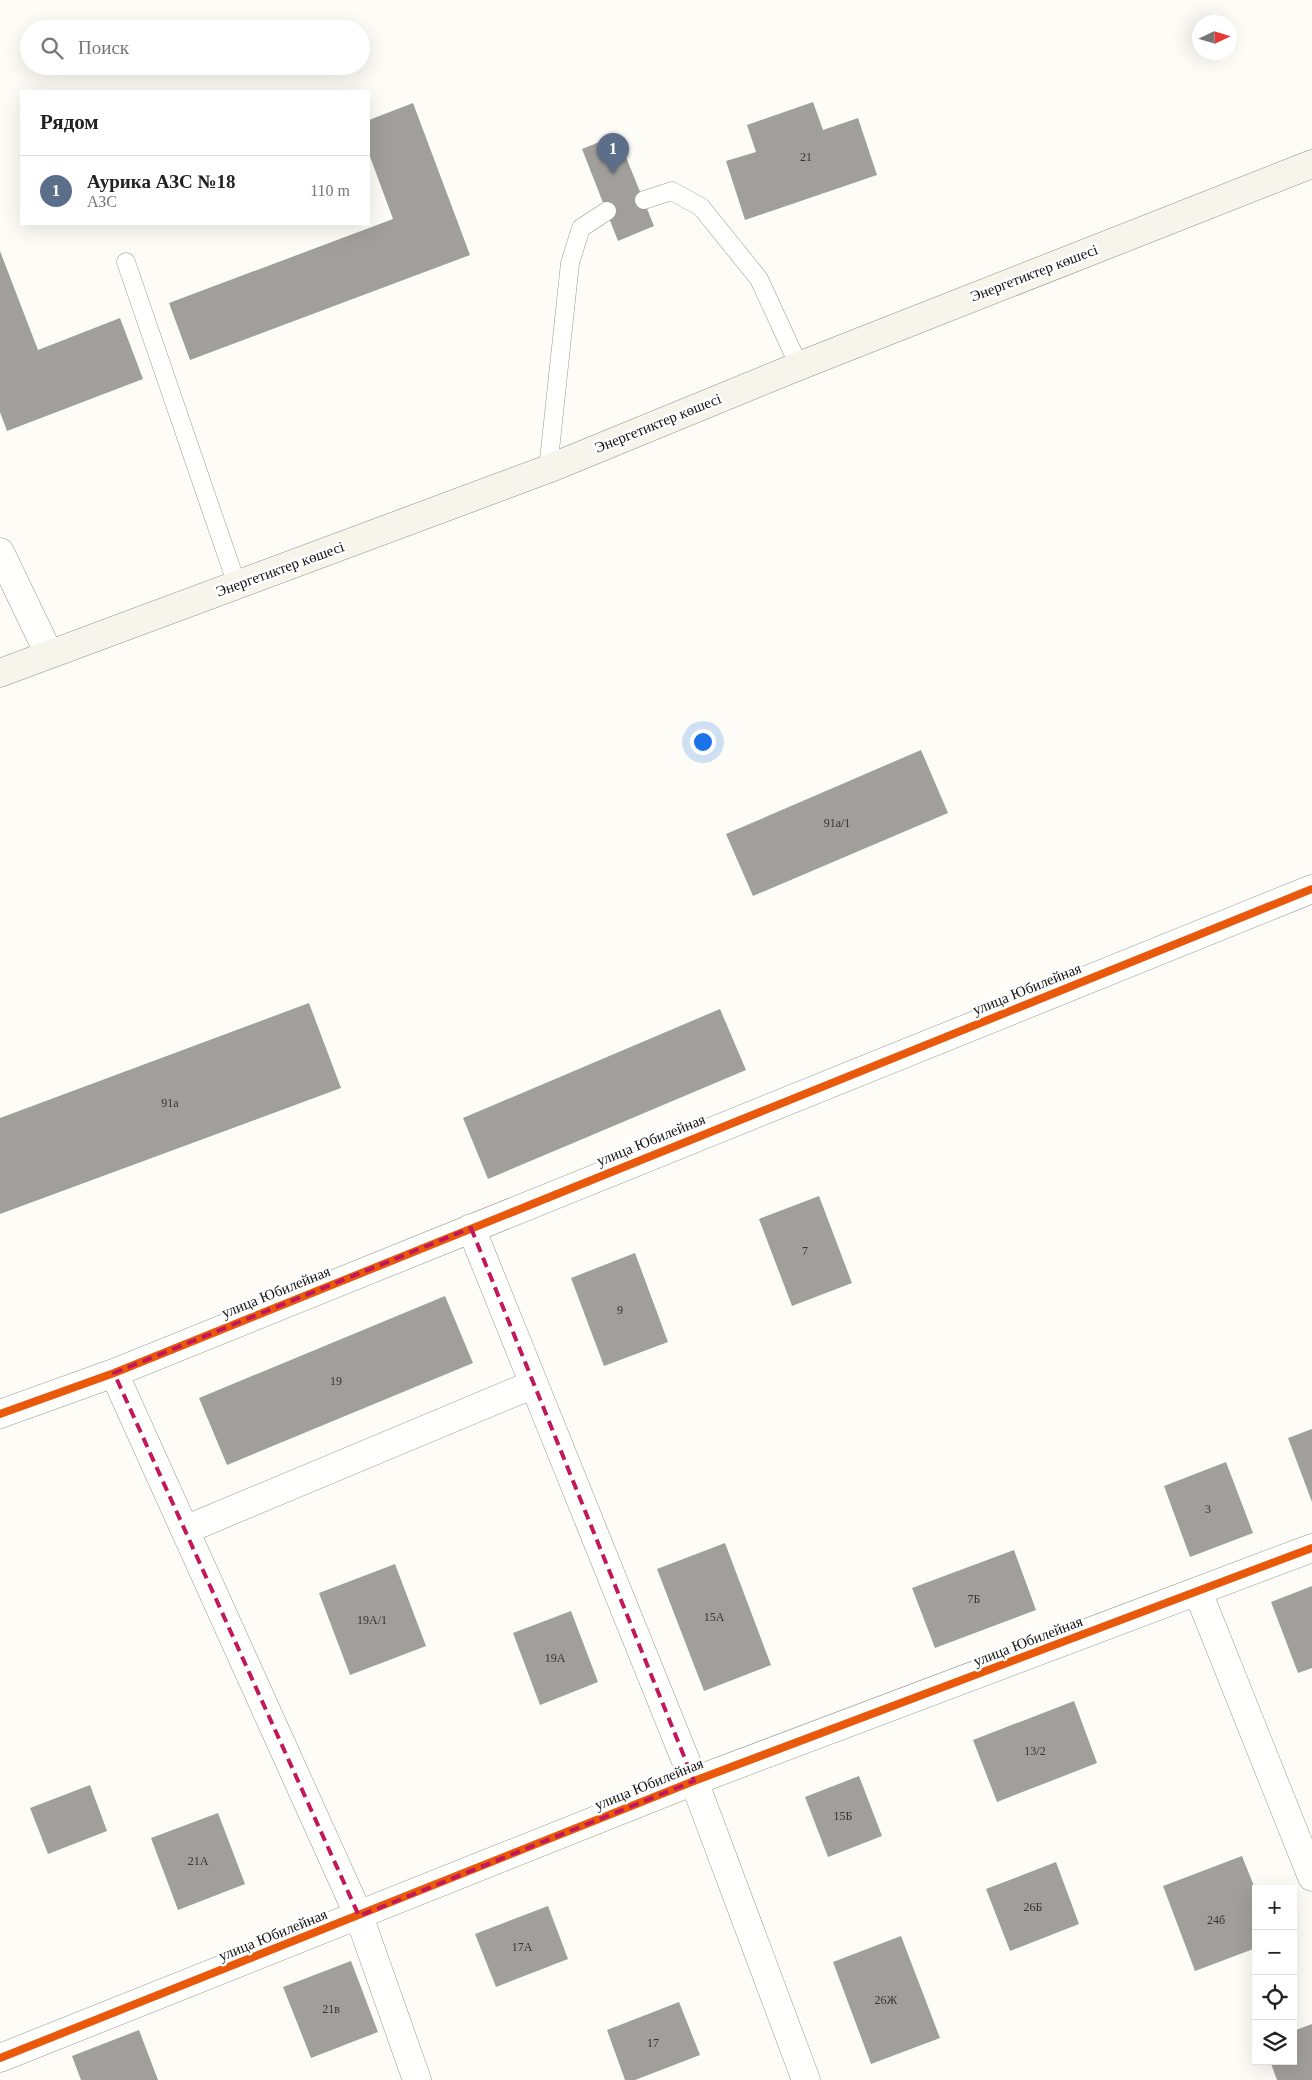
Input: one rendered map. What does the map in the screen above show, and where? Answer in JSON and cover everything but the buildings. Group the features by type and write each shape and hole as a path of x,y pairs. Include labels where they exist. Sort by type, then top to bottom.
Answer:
{"main road":[{"name":"Энергетиктер көшесі","path":"0,673 548,469 799,366 1312,164"}],"street":[{"path":"0,552 49,654"},
{"name":"улица Юбилейная","path":"0,1414 114,1373 1312,889"},
{"path":"470,1228 694,1781 806,2080"},
{"path":"114,1373 359,1916 417,2080"},
{"path":"185,1530 534,1384"},
{"name":"улица Юбилейная","path":"0,2058 694,1781 1312,1548"},
{"path":"1198,1592 1312,1877"}],"lane":[{"path":"644,200 672,191 701,207 759,279 799,366"},
{"path":"548,469 570,263 581,228 607,212"},
{"path":"126,262 237,585"}],"highlighted area":[{"path":"471,1228 694,1781 359,1916 114,1373"}],"cycle path":[{"path":"0,1414 114,1373 1312,889"},
{"path":"0,2058 694,1781 1312,1548"}],"place":[{"name":"Аурика АЗС №18","path":"613,174"}]}
